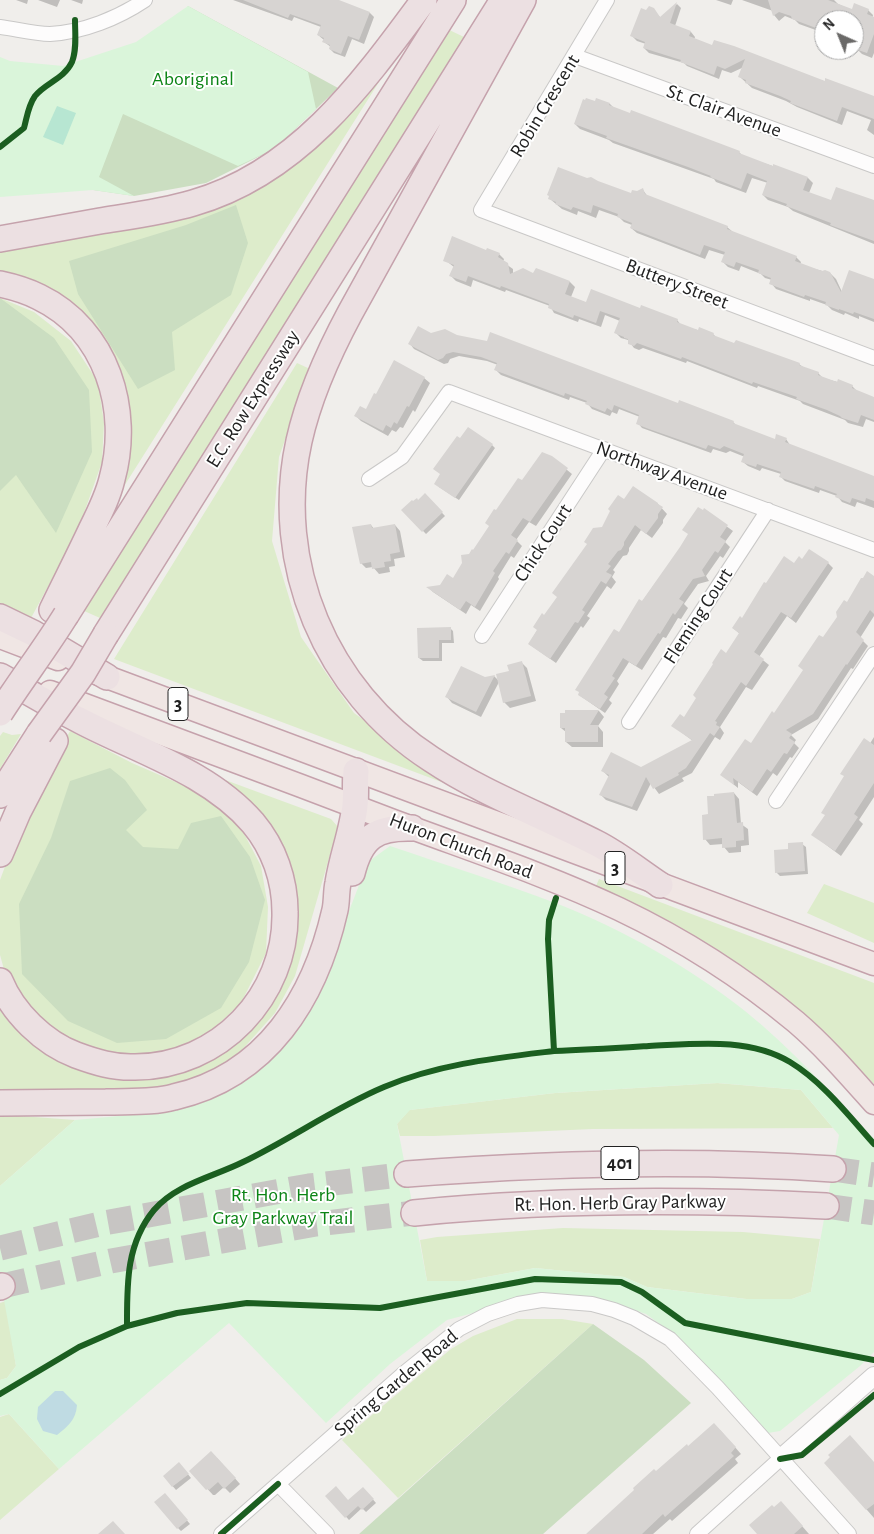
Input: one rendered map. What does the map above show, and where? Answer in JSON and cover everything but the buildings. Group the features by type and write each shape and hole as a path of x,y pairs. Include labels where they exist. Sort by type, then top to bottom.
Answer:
{"highway":[{"path":"0,239 158,212 194,203 243,184 270,168 293,151 329,119 366,76 424,0"},
{"path":"59,612 453,0"},
{"name":"E.C. Row Expressway","path":"47,737 95,675 106,634 503,0"},
{"path":"524,0 332,347 318,380 298,442 294,474 292,501 297,564 310,607 327,647 360,696 397,734 413,747 469,782 598,844 660,885"},
{"path":"0,284 19,289 57,308 88,339 102,359 117,402 118,449 112,479 104,504 46,648 7,676 0,713"},
{"path":"0,617 33,633 95,675"},
{"name":"Huron Church Road","path":"0,637 95,675 874,964"},
{"path":"0,981 16,1008 33,1028 67,1052 114,1066 134,1068 156,1066 197,1054 226,1037 243,1022 254,1009 274,974 284,943 286,925 282,878 274,858 253,823 239,810 223,796 186,773 80,721 7,676"},
{"name":"Huron Church Road","path":"7,676 583,893 619,909 679,941 740,980 797,1023 840,1064 874,1102"},
{"path":"0,795 47,737"},
{"path":"0,854 47,737"},
{"path":"0,1103 158,1100 187,1094 231,1075 269,1046 302,999 317,965 335,908 354,806 356,772"},
{"path":"335,908 348,885 356,855 364,843 376,833 391,828 412,828"},
{"name":"Rt. Hon. Herb Gray Parkway","path":"407,1174 555,1164 658,1162 772,1165 833,1169"},
{"name":"Rt. Hon. Herb Gray Parkway","path":"414,1213 479,1206 595,1201 727,1202 826,1206"}],"street":[{"path":"0,27 49,34 75,30 100,24 145,0"},
{"name":"Robin Crescent","path":"481,210 607,0"},
{"name":"St. Clair Avenue","path":"575,56 874,166"},
{"name":"Buttery Street","path":"481,210 874,358"},
{"name":"Northway Avenue","path":"369,479 402,457 449,392 874,550"},
{"name":"Chick Court","path":"482,636 604,449"},
{"name":"Fleming Court","path":"629,722 768,510"},
{"path":"776,801 874,654"},
{"name":"Spring Garden Road","path":"221,1534 423,1357 459,1330 488,1314 518,1304 542,1300 592,1304 614,1310 634,1318 670,1339 718,1388 848,1534"},
{"path":"697,1534 874,1376"},
{"path":"278,1484 327,1534"}],"green space":[{"path":"188,6 338,88 274,149 206,183 134,196 93,190 122,114"},
{"name":"Aboriginal","path":"188,6 308,72 316,109 274,149 238,166 123,114 99,177 134,196 93,190 0,197 0,57 10,61 63,66 136,42"},
{"path":"443,27 464,37 336,245 100,618 82,610"},
{"path":"374,76 379,82 121,491 116,369 0,278 0,250 184,216"},
{"path":"57,106 76,113 63,145 43,137"},
{"path":"236,205 248,243 231,295 172,332 175,370 138,389 78,294 69,261 186,225"},
{"path":"0,298 34,312 71,341 98,382 104,423 102,462 77,533 31,618 0,603"},
{"path":"0,298 54,338 89,390 92,452 56,533 16,475 0,491"},
{"path":"297,363 310,369 279,457 272,541 301,637 354,713 460,789 114,659"},
{"path":"70,731 132,763 194,790 239,824 261,866 268,907 266,953 241,1003 209,1033 162,1054 122,1059 83,1049 40,1024 7,980 0,955 0,880 19,829"},
{"path":"3,732 12,735 21,734 0,769 0,736"},
{"path":"110,768 125,780 147,810 126,830 143,847 178,849 191,823 221,816 250,857 265,900 249,962 221,1008 166,1039 117,1043 68,1021 22,974 19,904 51,838 70,781"},
{"path":"209,774 331,819 338,827 295,976 275,1013 241,1051 213,1072 168,1090 0,1094 0,1010 11,1025 38,1048 68,1066 129,1080 169,1076 209,1058 269,1003 288,873"},
{"name":"Rt. Hon. Herb Gray Parkway Trail","path":"390,846 583,914 655,951 701,979 745,1011 796,1057 874,1139 874,1352 860,1366 780,1431 768,1433 679,1338 646,1314 603,1300 548,1293 447,1320 390,1364 326,1423 229,1323 59,1469 9,1414 0,1416 0,1380 7,1378 16,1366 0,1278 0,1186 75,1120 174,1111 229,1089 287,1039 325,973 368,862","holes":["718,1083 801,1090 839,1135 811,1292 792,1299 746,1299 647,1287 624,1277 535,1268 465,1281 427,1281 397,1124 410,1110 555,1093"]},
{"path":"599,879 874,983 874,1084 817,1025 757,978 713,949 596,886"},
{"path":"824,884 874,903 874,943 807,913"},
{"path":"717,1083 801,1090 833,1128 593,1129 400,1136 397,1124 409,1110 555,1093"},
{"path":"0,1116 75,1120 0,1186"},
{"path":"563,1228 743,1232 820,1239 811,1292 792,1299 746,1299 647,1287 624,1277 535,1268 465,1281 427,1281 420,1240 437,1237"},
{"path":"6,1301 16,1366 7,1378 0,1380 0,1303"},
{"path":"517,1319 562,1319 593,1324 398,1498 342,1440 451,1349 473,1336"},
{"path":"593,1324 644,1360 691,1403 543,1534 359,1534"},
{"path":"9,1414 59,1469 0,1520 0,1417"}],"water":[{"path":"55,1391 63,1391 77,1405 73,1419 57,1435 43,1431 37,1419 38,1407"}],"tunnel":[{"path":"833,1169 874,1175"},
{"path":"0,1248 104,1223 309,1186 407,1174"},
{"path":"826,1206 874,1213"},
{"path":"2,1286 111,1261 316,1224 414,1213"}],"cycle path":[{"path":"0,147 24,128 29,108 35,96 69,68 74,57 75,20"},
{"path":"127,1326 128,1280 133,1251 145,1223 154,1210 173,1194 184,1187 261,1153 366,1095 404,1079 446,1067 554,1051 548,939 549,920 556,898"},
{"path":"554,1051 703,1044 739,1045 757,1049 774,1054 790,1062 814,1079 874,1144"},
{"path":"0,1394 79,1347 127,1326 177,1313 247,1303 380,1308 535,1279 621,1282 642,1292 685,1323 874,1360"},
{"path":"780,1459 802,1455 874,1395"},
{"path":"221,1534 278,1484"}]}
